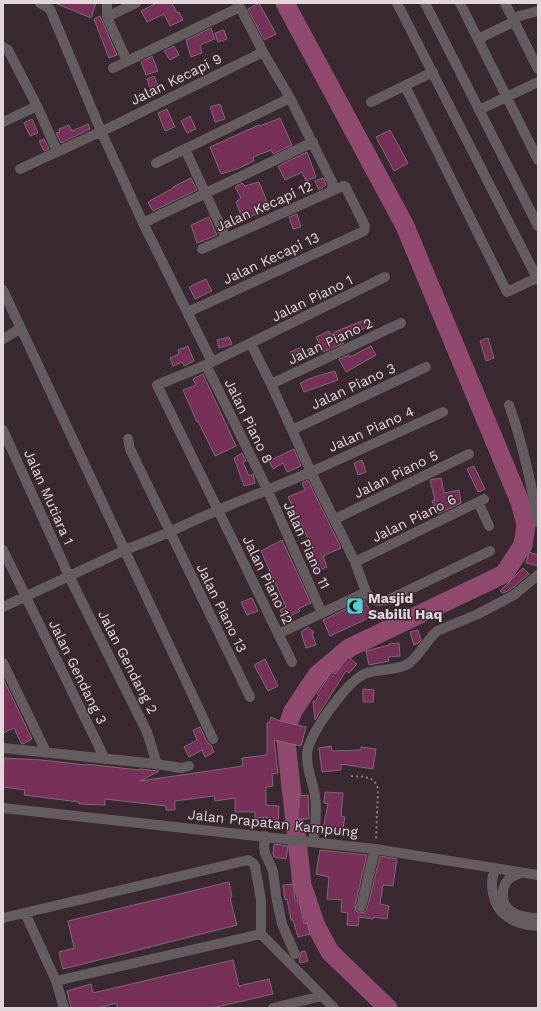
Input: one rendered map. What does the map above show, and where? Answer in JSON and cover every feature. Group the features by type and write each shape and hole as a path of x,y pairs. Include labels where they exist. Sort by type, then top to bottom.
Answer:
{"street":[{"path":"40,3 51,6"},
{"path":"107,3 107,17 127,62"},
{"path":"107,17 136,3"},
{"path":"397,3 538,279 507,292 405,86"},
{"path":"424,3 538,226"},
{"path":"460,3 538,160"},
{"path":"505,3 511,21 538,69"},
{"path":"113,68 239,5"},
{"name":"Jalan Kecapi 12","path":"202,249 330,192 333,186 313,142 290,98 263,52 239,5"},
{"name":"Jalan Piano 8","path":"51,6 101,131 142,223 188,312 209,363 267,489"},
{"path":"478,39 511,21 538,11"},
{"path":"3,47 8,50 37,106 57,151"},
{"name":"Jalan Kecapi 9","path":"20,169 263,52"},
{"path":"372,102 433,72"},
{"path":"479,110 538,82"},
{"path":"156,163 290,98"},
{"path":"3,122 37,106"},
{"path":"142,223 313,142"},
{"path":"185,149 226,238"},
{"name":"Jalan Kecapi 13","path":"188,312 364,231 365,228 345,186 341,186 330,192"},
{"name":"Jalan Piano 1","path":"209,363 251,344 384,277"},
{"path":"3,290 213,739"},
{"name":"Jalan Piano 2","path":"271,384 401,323"},
{"path":"3,339 21,328"},
{"path":"251,344 271,384 310,472 335,519 355,562 366,592 371,598 378,601 388,600 490,551"},
{"name":"Jalan Piano 12","path":"209,363 157,385 292,662"},
{"name":"Jalan Piano 3","path":"292,430 426,367"},
{"path":"509,405 520,436 532,487 538,522"},
{"name":"Jalan Piano 4","path":"3,607 125,550 136,547 218,510 310,472 443,412"},
{"name":"Jalan Mutiara 1","path":"3,430 69,576"},
{"name":"Jalan Piano 13","path":"128,439 130,449 250,697"},
{"name":"Jalan Piano 5","path":"335,519 469,454"},
{"name":"Jalan Piano 11","path":"267,489 322,612"},
{"name":"Jalan Piano 6","path":"355,562 481,500 488,526"},
{"name":"Jalan Gendang 3","path":"3,550 105,759"},
{"path":"312,841 315,797 307,758 309,747 325,716 347,687 359,676 402,667 409,664 431,636 437,631 478,614 514,595 538,575"},
{"name":"Jalan Gendang 2","path":"69,576 147,732 157,764"},
{"path":"278,634 366,592"},
{"path":"3,663 46,752"},
{"path":"3,748 157,764 181,768 189,766"},
{"name":"Jalan Prapatan Kampung","path":"3,808 312,841 375,849 538,875"},
{"path":"265,836 265,853 273,871 276,896 282,924 295,954"},
{"path":"361,907 375,849"},
{"path":"3,918 248,860 255,866 261,900 261,934 334,1008"},
{"path":"496,869 492,875 492,888 494,898 500,910 506,916 515,921 532,926 538,926"},
{"path":"520,872 506,882 502,896 504,905 512,913 530,918 538,918"},
{"path":"25,913 56,981 64,1008"},
{"path":"56,981 261,934"},
{"path":"273,1008 322,996"}],"path":[{"path":"351,776 372,779 376,782 378,790 375,849"}],"building":[{"path":"55,3 96,3 91,18"},
{"path":"157,3 172,3 177,13 179,12 183,20 170,26 164,14 147,22 141,11"},
{"path":"259,3 276,34 264,40 248,9"},
{"path":"100,16 117,55 109,58 94,19"},
{"path":"211,28 215,39 200,45 202,53 191,57 186,40"},
{"path":"224,30 227,39 218,42 215,33"},
{"path":"174,46 179,55 170,60 164,51"},
{"path":"152,56 158,71 146,75 141,62"},
{"path":"154,76 161,93 153,96 147,79"},
{"path":"220,104 225,119 215,122 210,107"},
{"path":"167,109 175,127 165,131 158,113"},
{"path":"190,116 196,129 187,133 181,121"},
{"path":"280,118 292,145 273,154 271,150 253,157 254,161 237,169 221,174 210,147 259,125 260,126"},
{"path":"32,119 38,133 30,136 24,123"},
{"path":"88,124 90,129 61,143 56,133 60,132 59,129 69,125 72,131"},
{"path":"390,130 408,163 394,171 376,137"},
{"path":"44,139 49,149 44,151 39,141"},
{"path":"307,152 316,177 306,181 302,172 285,180 278,166"},
{"path":"191,178 197,190 153,211 148,202"},
{"path":"323,178 326,185 319,190 315,181"},
{"path":"259,182 268,204 255,209 257,214 243,220 236,202 241,198 235,187 242,183 245,186"},
{"path":"297,214 301,227 293,229 289,217"},
{"path":"209,217 217,235 197,243 191,225"},
{"path":"206,279 212,291 195,299 189,287"},
{"path":"369,318 373,325 341,338 344,343 323,352 316,337 329,331 330,334"},
{"path":"229,337 232,344 219,348 217,340"},
{"path":"488,338 494,358 486,361 480,341"},
{"path":"188,346 194,361 184,366 182,362 173,366 170,358 179,354 178,350"},
{"path":"371,346 376,355 346,372 339,359 349,355 350,357"},
{"path":"302,347 307,358 295,363 290,352"},
{"path":"335,371 338,380 304,392 300,383"},
{"path":"203,374 236,446 215,456 198,421 197,422 183,390 196,385 193,379"},
{"path":"294,449 301,466 287,472 283,463 273,469 269,461"},
{"path":"242,453 246,461 243,462 249,476 253,474 255,483 244,486 234,458"},
{"path":"362,460 366,472 358,475 354,463"},
{"path":"474,466 485,489 478,492 467,469"},
{"path":"441,478 444,493 459,490 461,503 438,514 432,501 435,500 430,480"},
{"path":"308,480 341,548 323,556 327,567 314,572 306,555 314,551 288,497 305,490 302,483"},
{"path":"282,540 311,603 298,609 300,611 284,619 280,610 286,607 261,551"},
{"path":"529,552 538,555 538,566 526,563"},
{"path":"523,568 529,574 510,590 503,593 500,591"},
{"path":"252,598 258,611 247,615 241,602"},
{"name":"Masjid Sabilil Haq","path":"364,600 373,616 330,636 323,620"},
{"path":"308,627 314,632 312,633 316,645 306,648 301,632"},
{"path":"418,630 421,640 414,645 410,632"},
{"path":"399,643 400,656 388,657 389,661 369,665 366,651 389,644"},
{"path":"348,657 357,664 349,673 346,671 315,720 313,701 315,702 319,695 317,694 332,671 335,674"},
{"path":"265,659 278,686 268,691 254,665"},
{"path":"3,678 32,739 23,744 21,743 14,728 3,733"},
{"path":"363,689 374,690 373,702 363,702"},
{"path":"271,717 280,721 306,727 301,746 274,740 278,773 272,774 273,786 266,787 266,805 279,806 278,822 268,821 268,817 255,818 255,812 235,812 235,798 215,801 214,796 175,801 175,810 166,810 166,806 105,799 105,805 79,804 79,802 24,795 25,790 3,787 4,758 159,771 140,781 243,766 242,758 267,755 267,723 269,723"},
{"path":"200,727 207,742 211,745 214,752 205,757 202,750 189,757 184,747 197,740 193,730"},
{"path":"331,746 332,751 361,750 361,747 376,749 373,769 341,764 341,770 322,772 319,748"},
{"path":"325,792 343,793 341,816 345,817 342,833 323,830 328,804 324,803"},
{"path":"308,795 309,819 298,819 299,796"},
{"path":"274,844 288,846 286,859 274,857"},
{"path":"320,850 367,855 355,905 356,911 360,913 365,912 367,909 380,856 397,859 393,886 383,885 380,904 389,906 387,919 359,917 358,926 347,925 348,913 341,912 342,900 327,899 329,877 316,874"},
{"path":"229,882 232,897 230,898 237,925 63,969 59,952 74,948 68,921"},
{"path":"293,884 295,900 299,900 304,924 307,923 310,934 298,937 293,920 291,920 287,899 285,900 283,885"},
{"path":"305,951 308,961 300,963 299,959 301,952"},
{"path":"233,960 239,986 269,979 273,994 212,1008 117,1008 117,1003 98,1008 71,1008 67,991 91,984 93,993"}],"waterway":[{"path":"285,3 405,226 520,502 526,525 523,545 504,574 349,648 317,675 293,711 285,733 302,885 316,926 330,952 388,1008"}],"place":[{"name":"Masjid Sabilil Haq","path":"355,606"}]}
